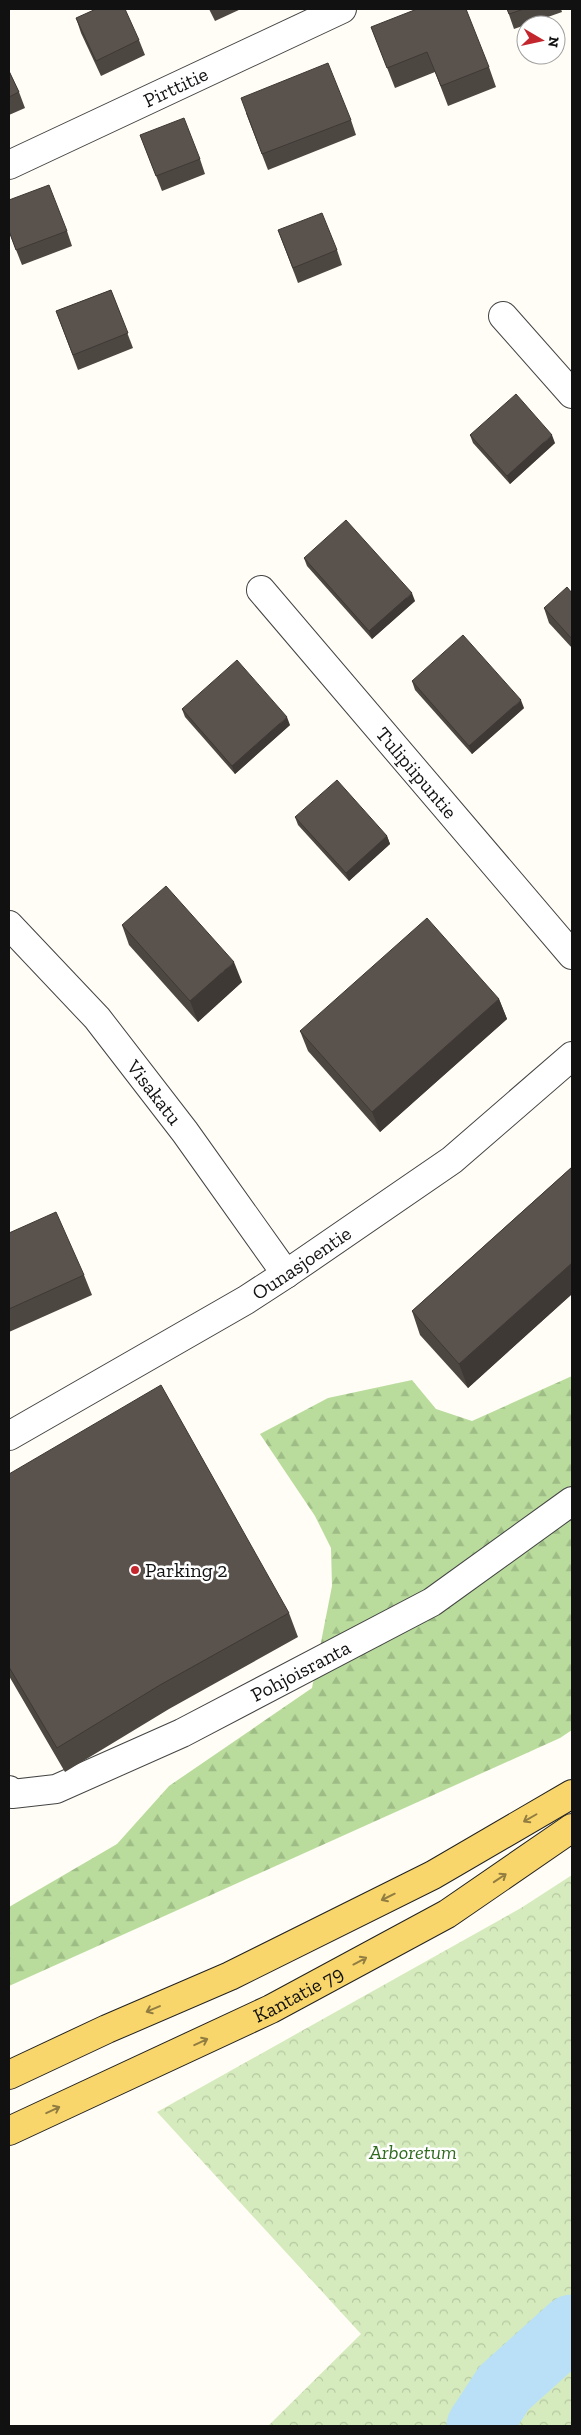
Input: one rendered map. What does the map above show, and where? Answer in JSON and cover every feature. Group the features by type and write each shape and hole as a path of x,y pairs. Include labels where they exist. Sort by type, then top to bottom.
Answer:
{"main road":[{"path":"9,2076 107,2029 230,1976 434,1875 572,1794"},
{"name":"Kantatie 79","path":"9,2131 298,1995 447,1914 572,1828"}],"street":[{"name":"Pirttitie","path":"9,165 342,9"},
{"path":"503,316 572,394"},
{"name":"Tulipiipuntie","path":"261,590 572,955"},
{"name":"Visakatu","path":"9,925 97,1018 185,1132 286,1274"},
{"name":"Ounasjoentie","path":"9,1436 246,1300 286,1274 452,1160 572,1056"},
{"name":"Pohjoisranta","path":"9,1790 12,1794 56,1789 182,1733 432,1602 572,1501"}],"green space":[{"path":"572,1376 572,1730 560,1738 9,1986 9,1907 117,1844 169,1786 312,1688 332,1586 331,1548 315,1516 260,1434 328,1398 412,1380 436,1409 472,1421"},
{"name":"Arboretum","path":"572,1875 572,2426 268,2426 361,2334 157,2112 521,1908"}],"building":[{"path":"96,9 125,9 139,40 96,61 76,18"},
{"path":"417,9 466,9 489,67 441,86 427,52 387,68 371,27"},
{"path":"507,9 524,9 509,14"},
{"path":"328,63 351,120 262,154 241,98"},
{"path":"9,71 19,92 9,97"},
{"path":"184,118 200,159 156,176 140,135"},
{"path":"49,185 67,231 16,250 9,231 9,200"},
{"path":"322,213 337,250 293,268 278,230"},
{"path":"111,290 128,333 73,355 56,311"},
{"path":"516,394 552,435 507,476 470,435"},
{"path":"346,520 412,593 369,631 304,558"},
{"path":"567,587 572,593 572,639 544,608"},
{"path":"463,635 521,700 469,746 412,681"},
{"path":"237,660 287,717 232,766 182,709"},
{"path":"337,780 387,836 346,873 295,817"},
{"path":"166,886 234,962 190,1001 122,925"},
{"path":"427,918 499,999 372,1112 300,1031"},
{"path":"572,1167 572,1263 459,1364 412,1311"},
{"path":"56,1212 84,1275 9,1309 9,1233"},
{"name":"Parking 2","path":"161,1385 289,1613 160,1685 57,1748 9,1667 9,1474"}],"waterway":[{"path":"479,2426 504,2388 572,2327"}],"place":[{"name":"Parking 2","path":"135,1570"}]}
